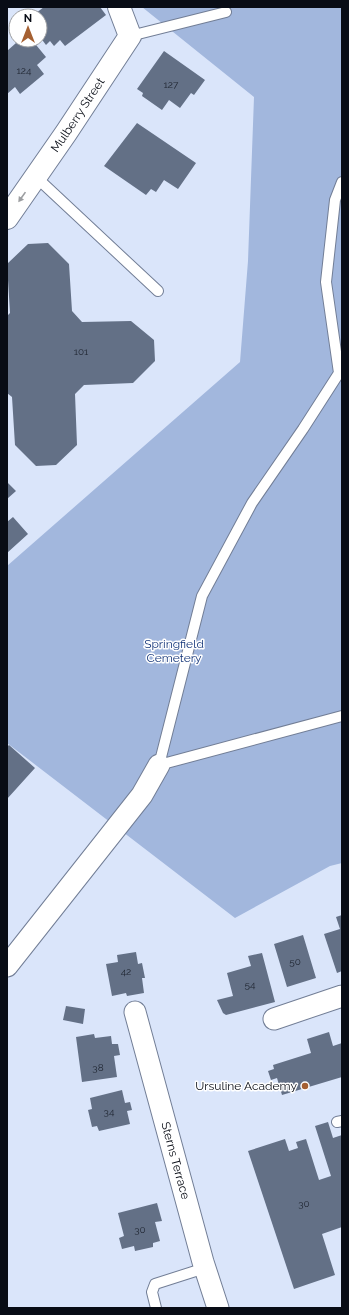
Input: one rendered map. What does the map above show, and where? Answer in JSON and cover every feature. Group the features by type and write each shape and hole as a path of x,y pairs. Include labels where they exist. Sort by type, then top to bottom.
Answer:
{"street":[{"path":"119,7 130,36"},
{"name":"Mulberry Street","path":"7,218 130,36"},
{"path":"7,966 142,795 159,765"},
{"path":"274,1019 342,996"},
{"name":"Sterns Terrace","path":"135,1012 205,1268 218,1308"}],"lane":[{"path":"130,36 227,9"},
{"path":"36,177 158,290"},
{"path":"342,182 335,200 326,282 341,373 252,503 202,596 159,765 342,716"},
{"path":"156,1308 152,1292 155,1284 205,1268"}],"green space":[{"name":"Springfield Cemetery","path":"142,7 342,7 342,863 330,866 235,918 7,743 7,566 240,362 248,261 254,97"}],"building":[{"path":"100,7 106,15 65,46 60,40 54,46 50,41 48,43 48,8 43,8"},
{"path":"10,48 39,48 46,57 37,65 44,74 20,94 15,87 7,94 7,51"},
{"path":"164,51 205,80 194,95 191,93 180,108 169,100 162,110 142,96 143,93 137,89"},
{"path":"137,123 196,163 178,189 164,180 156,192 151,189 146,195 104,166"},
{"path":"48,243 69,264 72,311 82,322 131,321 154,340 155,361 133,383 84,385 75,394 77,445 56,465 36,466 15,445 12,397 7,393 7,316 10,313 7,264 28,244"},
{"path":"7,482 16,491 7,499"},
{"path":"13,517 28,534 7,553 7,522"},
{"path":"9,745 35,768 7,799 7,747"},
{"path":"342,915 342,971 337,973 324,934 340,929 336,917"},
{"path":"303,935 316,978 287,987 274,944"},
{"path":"136,952 138,964 142,963 145,978 142,978 144,993 127,996 126,993 112,996 106,964 118,962 117,955"},
{"path":"262,953 275,1002 226,1015 223,1013 217,1000 233,996 227,973 251,966 248,956"},
{"path":"66,1006 85,1009 83,1024 63,1020"},
{"path":"329,1032 333,1046 342,1043 342,1077 282,1095 277,1078 271,1080 268,1071 274,1069 273,1065 311,1053 307,1039"},
{"path":"94,1034 95,1038 111,1036 112,1044 118,1044 120,1055 114,1056 117,1077 82,1082 76,1037"},
{"path":"122,1090 125,1103 130,1102 132,1110 127,1111 130,1124 99,1131 97,1126 92,1127 88,1110 92,1109 90,1098"},
{"path":"328,1122 333,1138 342,1135 342,1227 322,1234 335,1275 294,1289 248,1151 285,1139 289,1151 298,1148 296,1142 306,1139 319,1180 331,1176 315,1126"},
{"path":"157,1203 162,1221 155,1222 160,1241 153,1243 153,1247 135,1251 134,1246 122,1249 119,1238 124,1236 118,1213"}],"place":[{"name":"Ursuline Academy","path":"305,1086"}]}
